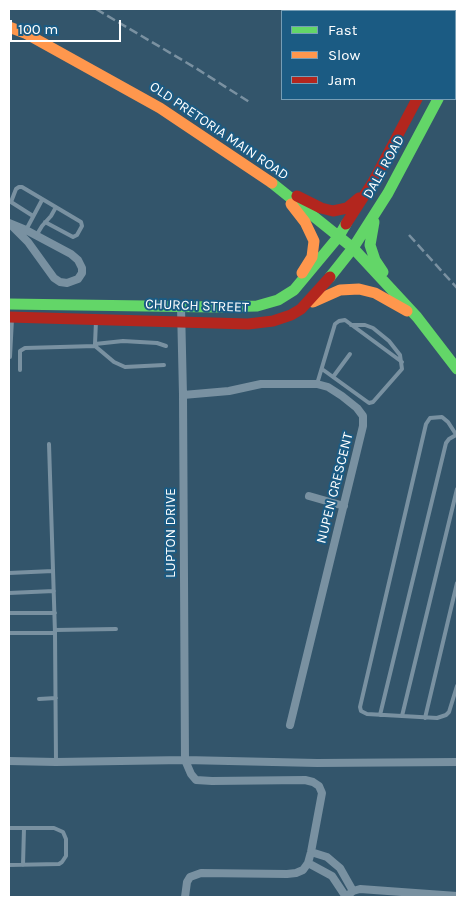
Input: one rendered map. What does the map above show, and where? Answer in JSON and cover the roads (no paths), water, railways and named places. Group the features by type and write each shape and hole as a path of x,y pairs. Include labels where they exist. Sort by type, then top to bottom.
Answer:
{"main road":[{"name":"OLD PRETORIA MAIN ROAD","path":"9,21 25,33 160,108 230,153 276,186 353,248 414,314 457,369"},
{"name":"OLD PRETORIA MAIN ROAD","path":"9,28 25,33"},
{"name":"DALE ROAD","path":"339,236 380,170 416,100"},
{"name":"DALE ROAD","path":"353,248 379,208 437,100"},
{"path":"276,186 321,208 337,211 347,208 354,202 380,170"},
{"path":"268,303 303,271 310,262 314,248 312,236 305,222 276,186"},
{"path":"379,208 370,234 371,250 378,265 414,314"},
{"name":"CHURCH STREET","path":"9,304 181,307 251,306 268,303 278,300 294,290 339,236"},
{"name":"CHURCH STREET","path":"10,317 181,320 248,324 267,322 288,316 301,309 323,286 353,248"},
{"path":"301,309 330,293 345,289 359,289 375,293 414,314"}],"street":[{"path":"11,224 71,254 78,260 82,268 82,273 78,279 67,283 60,282 54,278 28,242 11,224"},
{"name":"LUPTON DRIVE","path":"181,307 185,760"},
{"name":"NUPEN CRESCENT","path":"183,395 229,391 261,384 317,384 328,387 342,396 357,408 364,418 290,725"},
{"path":"309,496 344,506"},
{"path":"185,760 196,780 305,780 314,782 319,786 322,793 311,852 308,863 302,870 287,874 201,873 190,877 187,882 185,897"},
{"path":"9,761 457,762"},
{"path":"311,852 327,857 340,868 353,891"},
{"path":"308,863 332,876 346,897 353,891 360,889 414,895 457,896"}],"lane":[{"path":"34,216 11,202 16,189 22,187 81,222 82,226 77,236 73,238 45,222"},
{"path":"26,230 42,200"},
{"path":"36,236 56,207"},
{"path":"10,317 10,358"},
{"path":"95,345 96,318"},
{"path":"317,384 335,324 344,320 402,362"},
{"path":"322,369 366,402 372,403 402,369 402,362 395,348 372,328 365,325 351,325"},
{"path":"20,370 20,351 22,348 95,345 123,341 157,343 166,346"},
{"path":"95,345 114,362 125,366 164,365"},
{"path":"333,377 350,354"},
{"path":"380,715 446,443 449,439 457,436 448,422 442,417 430,418 426,424 360,707 361,711 367,714 380,715 402,716 425,718 437,718 449,712 457,686"},
{"path":"49,444 55,613 56,762"},
{"path":"402,716 457,489"},
{"path":"9,573 53,571"},
{"path":"425,718 457,583"},
{"path":"9,593 54,591"},
{"path":"9,613 55,613"},
{"path":"9,633 116,628"},
{"path":"39,699 56,698"},
{"path":"9,828 54,828 63,832 66,839 65,860 59,864 9,866"},
{"path":"22,865 24,828"}],"railway":[{"path":"96,9 251,103"},
{"path":"409,235 457,288"}]}
